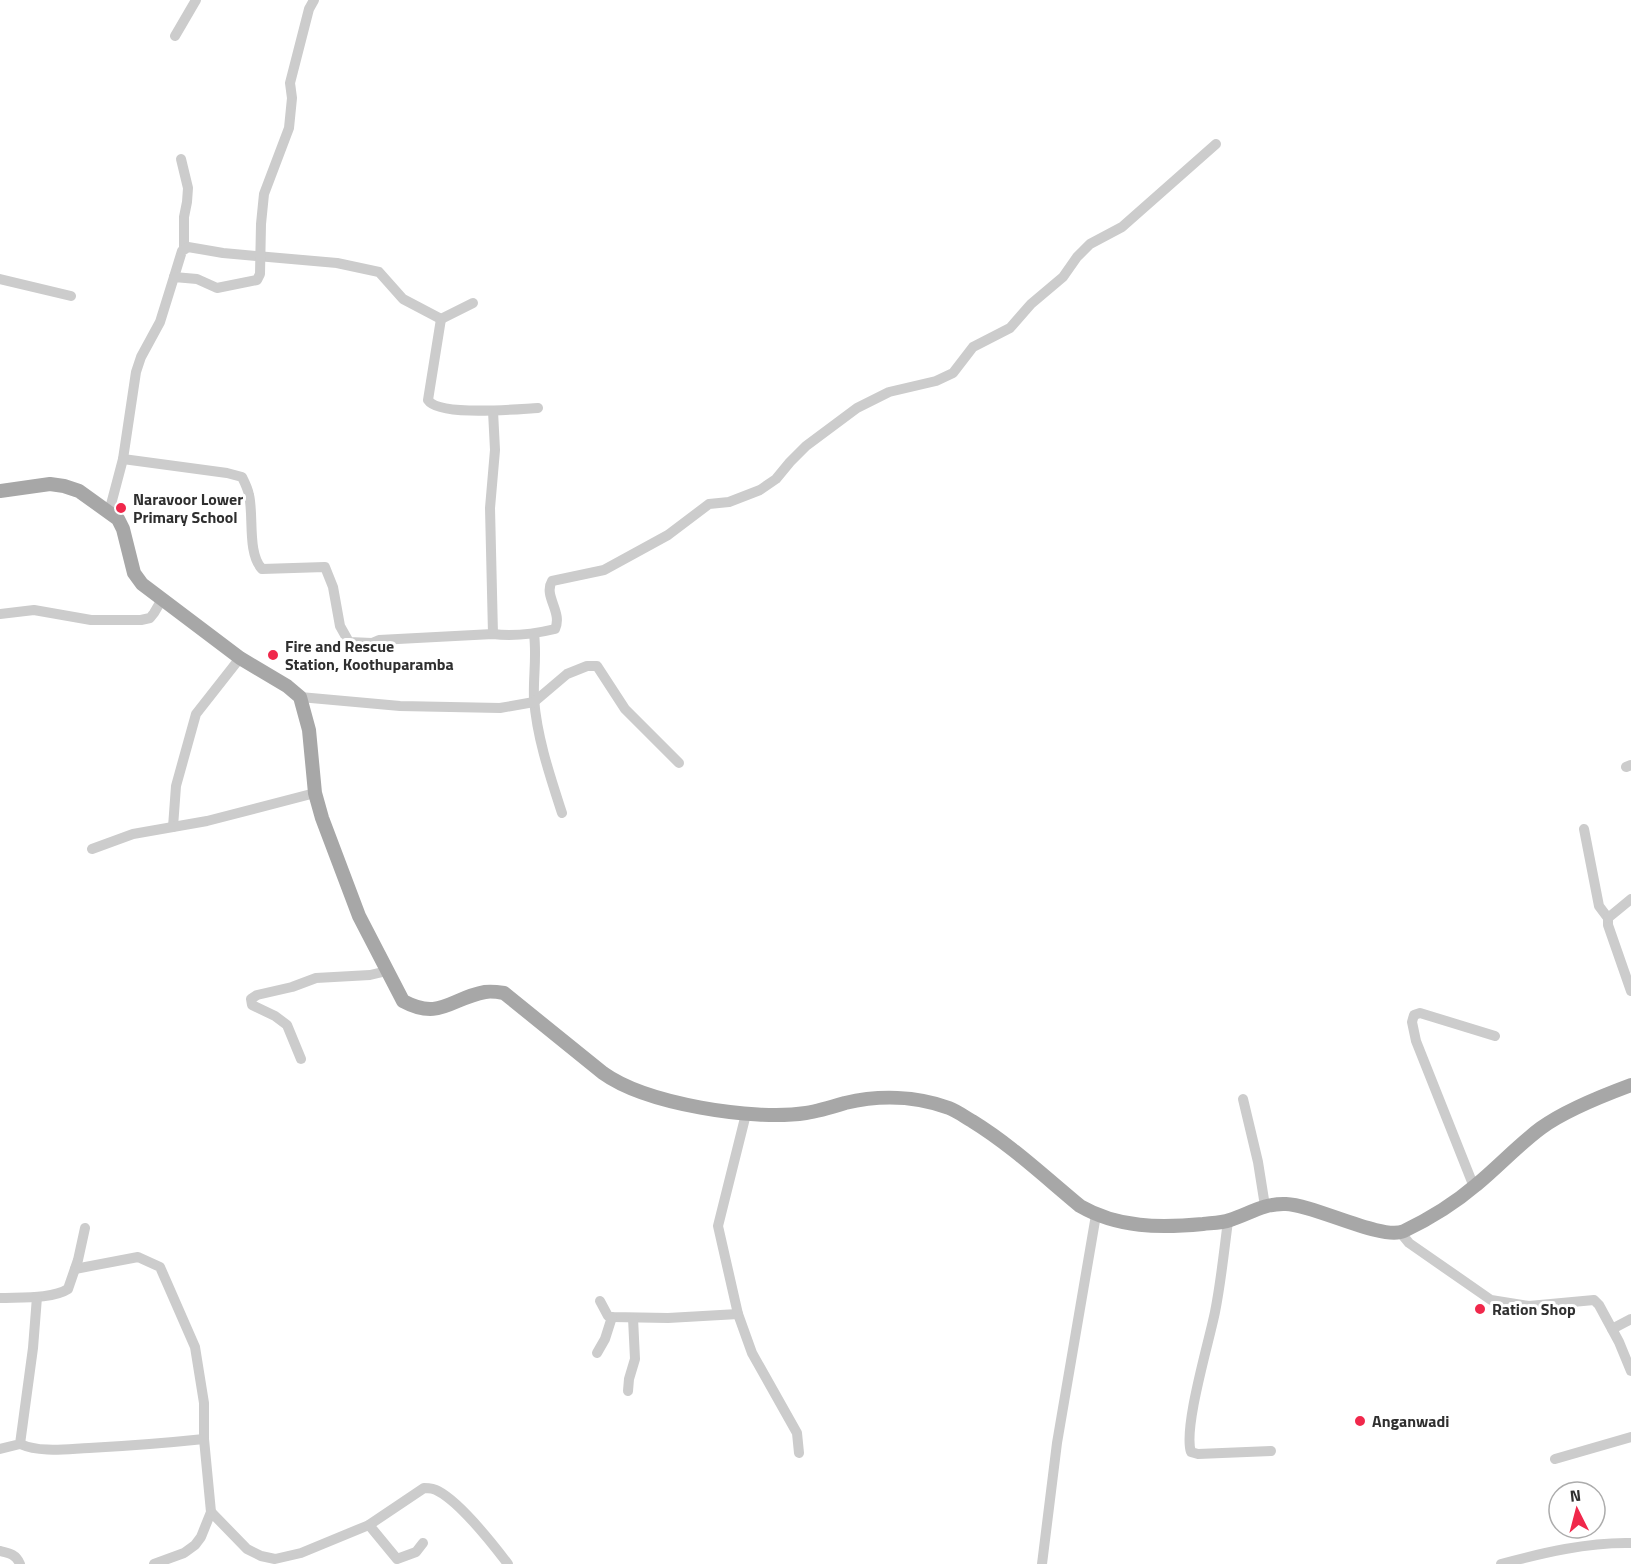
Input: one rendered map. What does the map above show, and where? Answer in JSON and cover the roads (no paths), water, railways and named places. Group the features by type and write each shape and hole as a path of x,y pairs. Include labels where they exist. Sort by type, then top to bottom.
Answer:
{"main road":[{"path":"0,491 50,484 79,491 117,519 123,529 134,573 142,584 161,601 240,658 300,697 309,730 315,793 359,916 403,1001 427,1011 487,991 504,993 616,1083 632,1090 671,1101 746,1114 803,1114 846,1103 890,1097 950,1108 988,1131 1080,1206 1096,1215 1133,1225 1172,1227 1228,1221 1265,1206 1287,1204 1320,1211 1384,1232 1400,1232 1430,1217 1474,1187 1542,1127 1600,1096 1631,1085"}],"street":[{"path":"175,36 196,0"},
{"path":"174,277 197,279 217,288 257,280 261,270 261,224 264,194 289,128 292,98 290,83 309,9 314,0"},
{"path":"123,459 242,477 249,494 254,548 258,565 262,569 271,570 325,567 333,587 340,626 350,642 372,643 379,640 493,634 505,636 534,634 555,629 558,619 549,586 552,581 604,570 668,535 709,504 729,502 760,490 776,479 806,446 857,408 889,392 936,381 952,373 973,347 1010,328 1031,304 1063,277 1077,257 1090,244 1122,227 1216,144"},
{"path":"109,512 123,459 136,372 141,357 160,322 184,248 184,217 188,202 188,188 182,159"},
{"path":"184,248 337,263 379,272 403,299 441,319"},
{"path":"0,279 71,296"},
{"path":"441,319 473,303"},
{"path":"441,319 428,400 431,404 444,409 494,411 538,408"},
{"path":"493,634 490,508 495,450 494,411"},
{"path":"0,614 34,610 91,620 141,620 150,618 161,601"},
{"path":"534,634 537,654 534,702 544,755 562,813"},
{"path":"173,826 176,786 196,714 240,658"},
{"path":"300,697 400,706 500,708 534,702 567,674 587,666 597,666 625,709 679,763"},
{"path":"92,849 133,834 207,821 315,793"},
{"path":"1584,829 1599,906 1608,918 1608,926 1631,991"},
{"path":"1608,918 1631,899"},
{"path":"301,1059 286,1025 275,1016 252,1005 251,999 257,995 292,987 316,978 370,975 387,971"},
{"path":"1474,1187 1416,1041 1412,1022 1414,1015 1420,1013 1495,1036"},
{"path":"1243,1100 1258,1162 1265,1206"},
{"path":"746,1114 718,1226 738,1314 752,1353 797,1433 800,1453"},
{"path":"1042,1564 1057,1443 1096,1215"},
{"path":"1228,1221 1216,1309 1188,1443 1191,1452 1198,1454 1271,1451"},
{"path":"0,1298 37,1297 64,1292 68,1289 85,1228"},
{"path":"1400,1232 1409,1243 1491,1300 1529,1306 1594,1300 1612,1329 1631,1371"},
{"path":"75,1269 138,1257 160,1267 195,1347 204,1403 204,1439 211,1512 201,1537 195,1545 184,1553 154,1564"},
{"path":"20,1444 33,1348 37,1297"},
{"path":"600,1300 608,1316 612,1317 738,1314"},
{"path":"597,1353 605,1339 612,1317"},
{"path":"628,1391 628,1379 635,1359 633,1318"},
{"path":"1612,1329 1631,1319"},
{"path":"1555,1459 1631,1437"},
{"path":"0,1449 20,1444 31,1449 55,1449 142,1445 204,1439"},
{"path":"211,1512 247,1549 261,1556 275,1559 301,1552 369,1525 424,1488 437,1490 462,1510 508,1564"},
{"path":"369,1525 397,1559 416,1552 423,1543"},
{"path":"1501,1564 1551,1552 1615,1542 1631,1543"},
{"path":"0,1551 10,1553 20,1564"}],"place":[{"name":"Naravoor Lower Primary School","path":"121,508"},
{"name":"Fire and Rescue Station, Koothuparamba","path":"273,655"},
{"name":"Ration Shop","path":"1480,1309"},
{"name":"Anganwadi","path":"1360,1421"}]}
